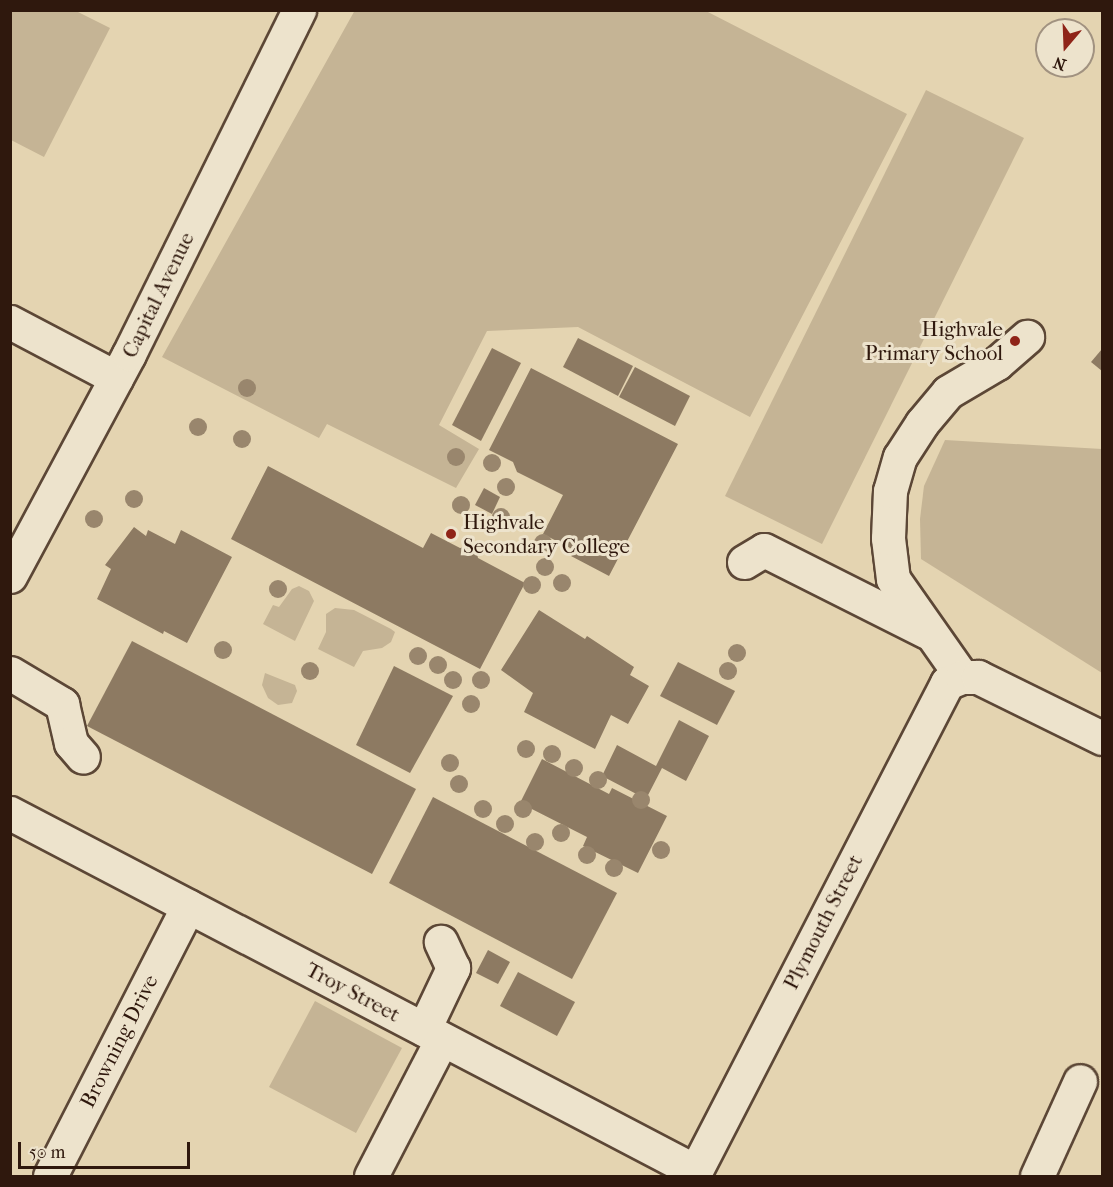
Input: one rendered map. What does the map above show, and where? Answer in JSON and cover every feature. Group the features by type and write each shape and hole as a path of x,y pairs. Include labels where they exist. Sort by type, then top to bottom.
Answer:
{"street":[{"name":"Capital Avenue","path":"10,576 116,378 299,10"},
{"path":"10,322 116,378"},
{"path":"1027,337 998,363 948,392 922,423 900,457 890,491 888,538 893,579 962,677 978,677 1102,738"},
{"path":"744,562 764,550 932,634"},
{"path":"10,673 72,697 71,743 83,757"},
{"name":"Plymouth Street","path":"694,1174 939,696 947,683 962,677"},
{"name":"Troy Street","path":"10,813 433,1034 694,1174"},
{"name":"Browning Drive","path":"50,1176 188,906"},
{"path":"371,1176 433,1034 453,968 441,942"},
{"path":"1037,1176 1080,1081"}],"shaded area":[{"path":"355,10 706,11 907,114 750,417 578,327 487,331 439,425 479,449 456,488 327,424 319,438 162,357"},
{"path":"10,11 76,11 110,28 44,157 11,140"},
{"path":"926,90 1024,138 822,544 725,496"},
{"path":"945,440 1102,449 1102,673 921,559 920,519 924,486"},
{"path":"299,586 309,591 314,601 295,641 263,624 273,605 279,607 292,589"},
{"path":"335,608 354,610 391,629 395,632 391,642 382,648 363,651 354,667 318,649 326,632 326,614"},
{"path":"265,673 295,685 297,691 292,703 278,705 268,698 262,685"},
{"path":"315,1001 402,1048 356,1133 269,1087"}],"building":[{"path":"578,338 633,366 618,396 563,367"},
{"path":"492,348 521,363 481,441 452,425"},
{"path":"1102,349 1102,371 1091,362"},
{"path":"635,367 690,396 675,426 619,397"},
{"path":"531,368 678,444 609,576 571,556 574,550 543,534 563,495 517,472 513,462 489,450"},
{"path":"268,466 423,548 431,533 460,548 475,545 478,558 525,583 480,669 231,539"},
{"path":"484,488 500,497 492,514 475,505"},
{"path":"134,527 146,536 148,530 175,544 181,530 232,557 187,643 164,631 163,634 97,599 111,569 105,565"},
{"path":"539,610 585,639 587,636 634,667 630,675 649,686 628,724 611,715 595,749 524,712 533,693 501,670"},
{"path":"132,641 416,789 372,874 87,726"},
{"path":"678,662 735,691 717,725 660,696"},
{"path":"394,666 453,696 410,773 356,745"},
{"path":"679,720 709,736 686,781 662,768 646,799 602,776 617,745 656,766"},
{"path":"542,759 609,794 612,788 667,816 638,873 583,846 587,837 520,803"},
{"path":"433,797 617,893 572,979 389,883"},
{"path":"488,950 510,962 498,984 476,973"},
{"path":"518,972 575,1002 557,1036 500,1006"}],"place":[{"name":"Highvale Primary School","path":"1015,341"},
{"name":"Highvale Secondary College","path":"451,534"}]}
